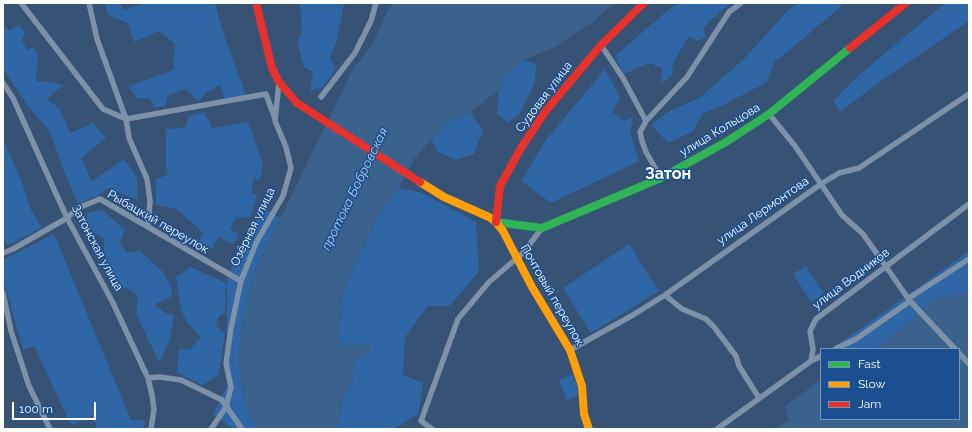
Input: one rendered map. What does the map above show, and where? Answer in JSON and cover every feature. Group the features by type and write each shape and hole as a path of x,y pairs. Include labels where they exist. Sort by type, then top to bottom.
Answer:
{"street":[{"path":"20,3 103,109 126,119"},
{"path":"89,3 97,39 126,119 129,138 148,179 150,201 148,227"},
{"path":"256,3 272,68 278,82 297,103 444,197 489,217 496,222 542,228"},
{"path":"321,97 355,53 371,21 376,3"},
{"name":"Судовая улица","path":"496,222 500,186 521,148 544,112 601,45 644,3"},
{"path":"661,178 646,152 640,132 646,120 687,76 729,12 741,3"},
{"name":"улица Кольцова","path":"542,228 661,178 726,142 769,114 906,3"},
{"path":"601,45 623,78 646,120"},
{"path":"275,121 278,101 278,82"},
{"name":"Затонская улица","path":"3,83 13,98 67,218 112,301 148,378 154,409 151,429"},
{"name":"Озёрная улица","path":"126,119 266,94 286,147 291,168 283,196 256,243 240,280 226,363 232,387 226,407 211,429"},
{"name":"улица Лермонтова","path":"570,350 665,295 821,184 839,173 859,168 969,94"},
{"path":"769,114 795,146 842,215 863,234 910,299 954,348"},
{"name":"Рыбацкий переулок","path":"3,253 13,250 67,218 78,208 100,199 240,280"},
{"name":"улица Водников","path":"811,361 813,349 810,331 816,319 969,204"},
{"name":"Почтовый переулок","path":"496,222 516,259 570,350 582,386 584,414 588,429"},
{"path":"432,429 420,421 458,319 489,282 516,259 542,228"},
{"path":"837,348 856,339 910,299 969,259"},
{"path":"3,293 12,331 29,386 50,429"},
{"path":"665,295 682,310 706,319 714,327 736,356 740,366 759,398"},
{"path":"960,354 969,364"},
{"path":"717,429 811,361 820,356"},
{"path":"148,378 160,377 181,380 222,400 241,425 242,429"}],"shaded area":[{"path":"105,3 119,3 124,10 139,5 139,3 215,3 222,29 246,95 225,99 220,85 207,92 198,102 186,89 168,95 165,107 154,107 150,98 137,98 128,86 173,70 175,44 159,31 134,42 128,23 108,15"},
{"path":"300,3 344,3 337,40 330,58 336,69 322,88 310,91 313,72 304,67 297,41 302,31"},
{"path":"680,3 730,3 703,28 706,37 698,41 689,36 673,63 672,75 661,84 662,68 649,63 624,74 615,56 668,10"},
{"path":"798,3 845,3 774,62 767,82 720,107 703,113 692,132 668,143 651,125 666,113 699,98 743,60 788,10"},
{"path":"945,3 969,3 969,21 881,81 840,112 833,101 859,75"},
{"path":"19,24 25,32 22,40 27,50 33,47 38,54 36,81 63,85 47,99 60,109 70,133 93,123 106,138 81,158 92,181 124,159 137,177 137,200 109,188 97,196 78,204 50,132 28,106 3,69 3,25 10,31"},
{"path":"523,60 536,64 535,83 518,116 507,122 497,114 499,90 504,78"},
{"path":"605,69 620,98 612,112 624,121 633,117 630,132 639,161 551,203 521,181 546,140"},
{"path":"205,112 212,128 248,122 263,163 260,180 254,178 251,192 257,196 250,218 236,217 230,229 239,234 234,244 218,237 212,249 197,249 202,232 177,209 156,205 156,179 168,175 166,168 166,129 185,128 189,116"},
{"path":"470,112 483,130 474,154 456,160 438,152 431,139 447,123"},
{"path":"3,139 20,177 30,208 42,228 7,245 3,239"},
{"path":"399,188 422,193 476,222 479,271 450,306 428,306 405,337 403,375 423,383 418,414 395,429 337,429 344,394 354,380 352,370 356,358 368,343 352,345 340,343 339,334 342,299 355,264 378,215"},
{"path":"263,208 280,218 254,272 248,413 258,429 233,429 213,415 227,385 227,277"},
{"path":"102,210 125,230 120,243 127,252 140,251 162,271 171,286 172,296 155,304 165,313 174,315 170,340 159,362 136,314 138,297 134,292 113,283 104,252 104,238 94,233 86,237 87,213"},
{"path":"54,234 131,420 145,420 143,429 91,429 97,426 92,416 73,425 68,419 34,346 23,349 3,280 3,260"},
{"path":"629,244 659,291 591,333 563,288"},
{"path":"969,251 969,291 931,301 909,322 876,348 833,348"},
{"path":"806,266 824,294 811,302 793,274"},
{"path":"191,267 226,283 225,313 219,316 216,326 225,333 219,374 203,385 177,373 179,349 190,349 201,337 187,322 181,310 176,277"},
{"path":"573,374 578,389 577,396 566,400 559,380"}],"water":[{"name":"протока Бобровская","path":"394,3 614,3 593,22 553,48 523,60 504,78 499,90 470,112 447,123 414,159 399,188 378,215 355,264 342,299 339,334 340,343 352,345 368,343 372,353 356,358 352,370 354,380 344,394 337,429 258,429 248,413 243,396 238,356 243,318 254,272 353,69 373,43 388,10"},
{"path":"969,291 969,429 775,429 789,420 785,406 820,381 820,420 960,420 960,348 876,348 909,322 931,301"}],"traffic: fast":[{"path":"496,222 542,228 661,178 726,142 769,114 850,48"}],"traffic: slow":[{"path":"420,182 444,197 489,217 496,222 503,231 532,287 570,350 582,386 584,414 589,429"}],"traffic: jam":[{"path":"256,3 272,68 279,82 297,103 420,182"},
{"path":"496,222 500,186 521,148 545,112 601,45 644,3"},
{"path":"850,48 906,3"}],"district":[{"name":"Затон","path":"668,174"}]}
